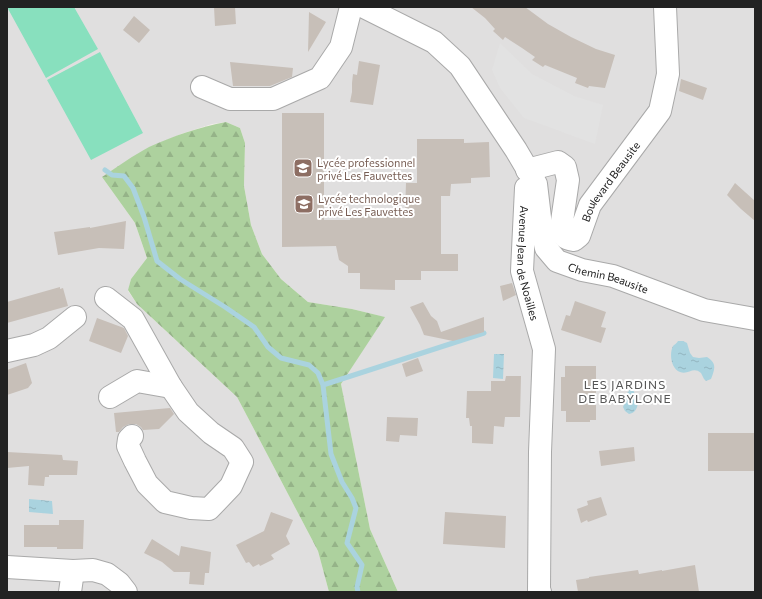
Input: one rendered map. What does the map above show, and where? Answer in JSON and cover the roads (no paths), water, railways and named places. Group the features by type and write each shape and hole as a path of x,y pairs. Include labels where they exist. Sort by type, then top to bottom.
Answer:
{"street":[{"path":"202,87 230,99 273,99 320,78 341,46 363,7 434,42 460,66 516,150 527,170"},
{"name":"Boulevard Beausite","path":"527,170 558,162 565,167 568,180 561,228 563,235 568,239 574,240 579,236 590,206 660,111 668,74 665,7"},
{"name":"Chemin Beausite","path":"527,170 536,184 546,248 557,261 582,270 614,276 704,310 755,319"},
{"name":"Avenue Jean de Noailles","path":"527,170 522,271 544,349 540,452 540,592"},
{"path":"106,298 134,319 170,387 188,412 211,433 233,448 242,462 231,486 209,508 191,508 165,502 147,484 135,462 128,446 129,439 132,436"},
{"path":"7,351 34,345 49,338 75,317"},
{"path":"110,397 137,381 170,387"},
{"path":"7,567 71,582 93,570 107,574 119,583 126,592"}],"water":[{"path":"678,341 687,343 693,357 707,357 710,359 714,364 711,379 706,381 701,373 696,370 683,373 675,368 671,353 673,346"},
{"path":"494,354 504,354 503,379 493,378"},
{"path":"633,389 638,404 635,411 629,414 623,407 626,400 626,394"},
{"path":"29,499 52,501 53,514 29,512"}],"waterway":[{"path":"105,170 112,175 124,176 133,188 144,217 157,261 180,279 254,327 268,347 281,358 309,365 318,373 323,385 331,454 342,482 352,498 356,508 347,543 362,565 357,587 358,592"},
{"path":"323,385 484,333"}],"place":[{"name":"Lycée professionnel privé Les Fauvettes","path":"303,168"},
{"name":"Lycée technologique privé Les Fauvettes","path":"304,204"}],"district":[{"name":"LES JARDINS DE BABYLONE","path":"625,391"}]}
